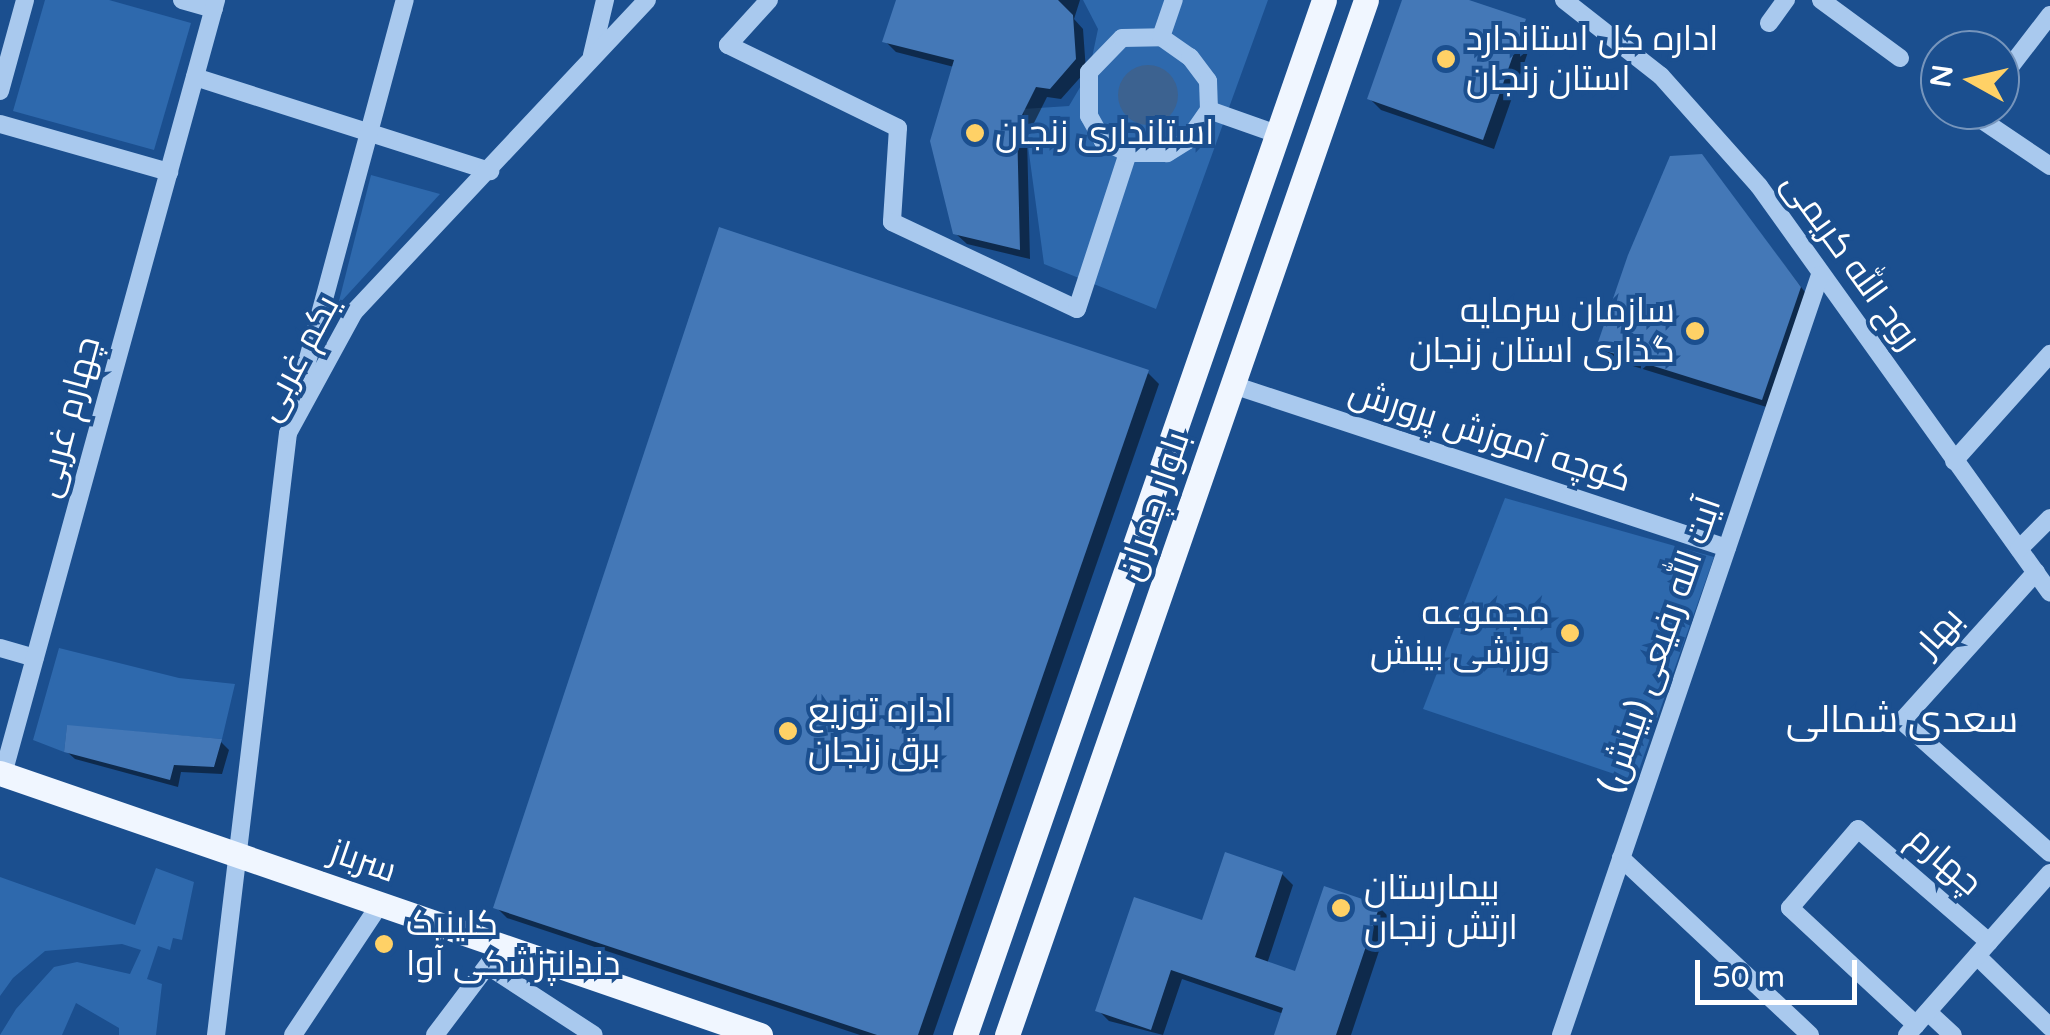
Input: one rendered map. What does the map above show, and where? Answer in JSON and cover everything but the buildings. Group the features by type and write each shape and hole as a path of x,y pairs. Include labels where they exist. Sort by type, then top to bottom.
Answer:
{"main road":[{"name":"بلوار چمران","path":"972,1028 1324,0"},
{"name":"بلوار چمران","path":"1007,1035 1366,0"},
{"path":"1194,373 1232,385"},
{"name":"سرباز","path":"2,773 380,904 495,956 707,1027 760,1035"}],"street":[{"path":"182,0 215,4"},
{"path":"288,433 405,0"},
{"path":"591,60 606,0"},
{"name":"یکم غربی","path":"216,1035 288,433 354,312 646,0"},
{"path":"768,0 728,46 898,128 892,222 1077,309 1128,153"},
{"path":"1161,37 1174,0"},
{"name":"روح الله کریمی","path":"1564,0 1660,76 1759,186 2050,592"},
{"path":"1769,23 1786,0"},
{"path":"1821,0 1900,58"},
{"path":"0,91 20,2"},
{"name":"چهارم غربی","path":"2,773 215,4"},
{"path":"2020,54 2050,15"},
{"path":"1161,37 1190,57 1208,81 1209,110 1188,140 1167,153 1128,153 1103,141 1089,116 1089,72 1122,38 1161,37"},
{"path":"195,78 490,171"},
{"path":"1209,110 1277,134"},
{"path":"0,124 169,172"},
{"path":"2000,130 2050,166"},
{"name":"آیت الله رفیعی (بینش)","path":"1561,1035 1820,275"},
{"path":"1954,460 2050,354"},
{"name":"کوچه آموزش پرورش","path":"1232,385 1727,548"},
{"path":"2019,549 2050,518"},
{"name":"بهار","path":"2036,572 1902,722 2050,853"},
{"path":"0,648 35,658"},
{"name":"چهارم","path":"1917,1024 1790,908 1858,829 1983,949 2050,1027"},
{"path":"1621,858 1810,1035"},
{"path":"1953,1035 1917,1024 2050,873"},
{"path":"292,1035 380,904"},
{"path":"436,1035 495,956 594,1035"}],"shaded area":[{"path":"45,0 109,0 191,23 154,150 13,111"},
{"path":"1083,0 1268,0 1156,309 1044,264 1023,109 1069,106 1089,72 1098,29"},
{"path":"1148,65 1169,74 1178,95 1169,116 1148,125 1127,116 1118,95 1127,74"},
{"path":"371,175 440,194 338,305"},
{"name":"مجموعه ورزشی بینش","path":"1505,498 1714,557 1635,781 1423,709"},
{"path":"59,648 179,678 235,684 222,739 67,726 64,752 33,740"},
{"path":"156,868 194,882 182,940 173,938 170,950 158,946 147,979 162,984 156,1035 119,1035 119,1028 76,1003 62,1035 0,1035 16,1009 54,967 77,962 130,974 141,950 122,944 45,951 13,978 0,996 0,877 135,925"}],"place":[{"name":"اداره کل استاندارد استان زنجان","path":"1446,59"},
{"name":"استانداری زنجان","path":"975,133"},
{"name":"سازمان سرمایه گذاری استان زنجان","path":"1695,331"},
{"name":"مجموعه ورزشی بینش","path":"1570,633"},
{"name":"اداره توزیع برق زنجان","path":"788,731"},
{"name":"بیمارستان ارتش زنجان","path":"1341,908"},
{"name":"کلینیک دندانپزشکی آوا","path":"384,944"}],"district":[{"name":"سعدی شمالی","path":"1902,721"}]}
